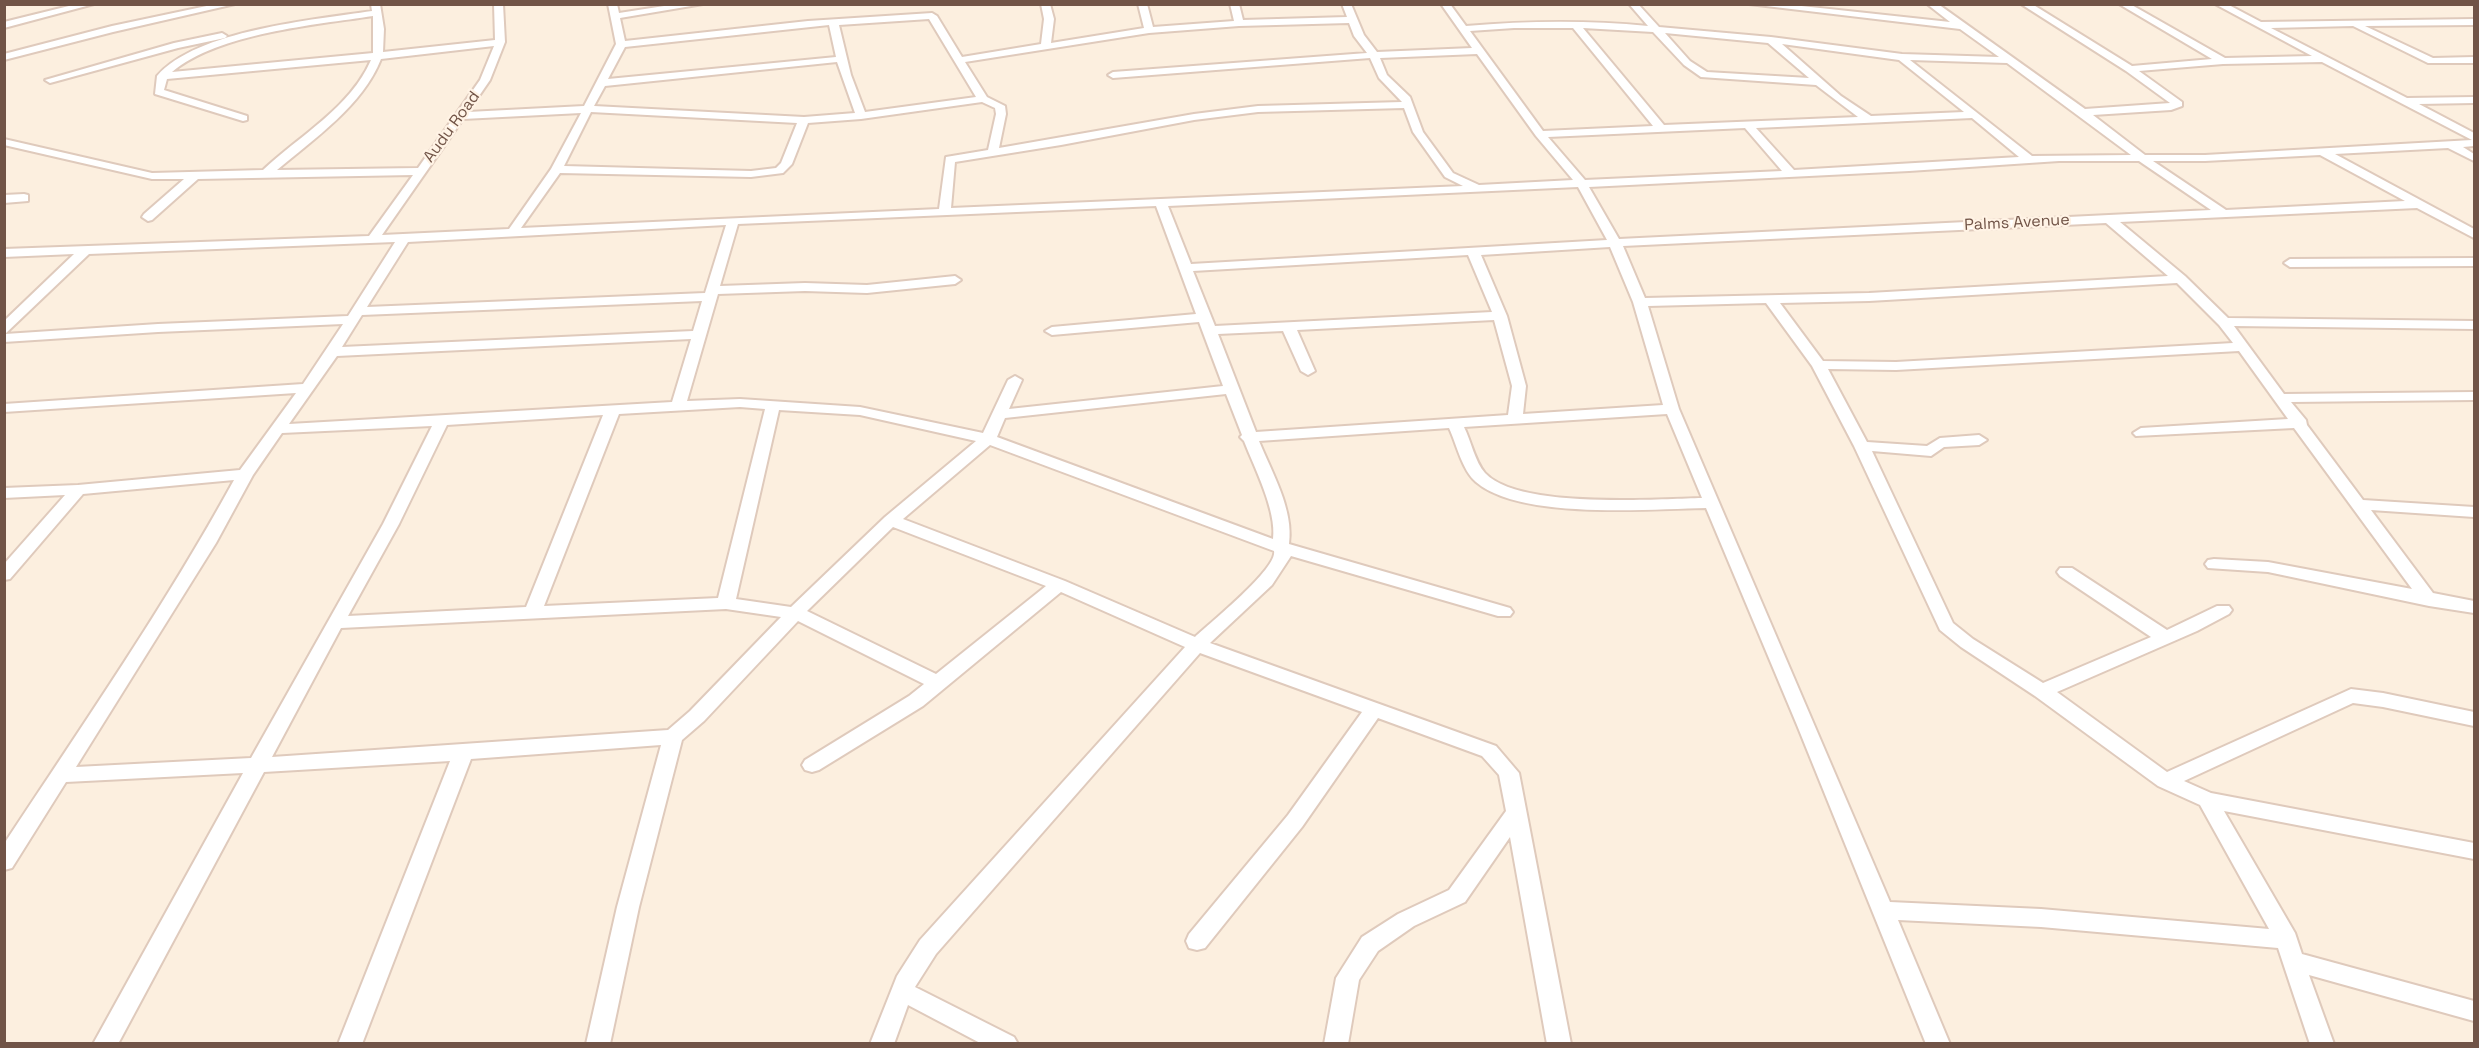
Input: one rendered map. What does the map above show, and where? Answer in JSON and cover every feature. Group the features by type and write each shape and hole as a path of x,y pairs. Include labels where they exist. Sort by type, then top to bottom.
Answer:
{"street":[{"path":"51,4 67,9"},
{"path":"4,25 90,4"},
{"path":"4,57 112,29 231,4"},
{"name":"Audu Road","path":"374,238 486,80 500,42 498,4"},
{"path":"512,232 557,169 590,109 621,44 612,4"},
{"path":"616,16 699,4"},
{"path":"1045,4 1049,19 1046,45"},
{"path":"1142,4 1149,30"},
{"path":"1234,4 1239,23"},
{"path":"1346,4 1359,36 1374,55 1383,76 1405,98 1418,132 1449,175 1476,188"},
{"path":"1446,4 1540,134 1581,183 1615,243 1640,302 1672,409 1938,1044"},
{"path":"1633,4 1687,63 1705,75 1818,82"},
{"path":"1753,4 1962,27"},
{"path":"1831,4 1841,13"},
{"path":"1931,4 2083,112 2141,158 2224,214"},
{"path":"2025,4 2130,69 2178,105 2083,112"},
{"path":"2123,4 2223,62"},
{"path":"2219,4 2475,137"},
{"path":"243,118 159,92 162,76 174,65 209,48 253,35 376,9 378,56 368,75 327,122 268,172"},
{"path":"621,44 841,19 935,11 983,99"},
{"path":"841,19 838,35 841,59 861,116"},
{"path":"960,60 1149,30 1239,23 1352,20"},
{"path":"2259,25 2475,22"},
{"path":"2352,24 2431,61 2475,60"},
{"path":"1463,28 1575,25 1658,29 1772,40 1902,57 2010,60"},
{"path":"1575,25 1660,128"},
{"path":"50,80 200,40 253,35"},
{"path":"1772,40 1818,82 1867,118"},
{"path":"162,76 500,42"},
{"path":"1113,75 1374,55 1478,51"},
{"path":"1902,57 1909,65 2028,159"},
{"path":"603,83 841,59"},
{"path":"2130,69 2223,62 2322,59"},
{"path":"461,116 590,109 804,120 861,116 983,99 1000,106 1001,114 993,151"},
{"path":"2406,101 2475,100"},
{"path":"944,213 950,159 1061,142 1113,130 1258,109 1408,105"},
{"path":"1540,134 1974,115"},
{"path":"557,169 751,174 779,171 786,164 804,120"},
{"path":"1747,124 1790,172"},
{"path":"4,142 152,176 268,172 420,171"},
{"path":"4,253 404,238 733,220 944,213 1425,191 1944,166 2028,159 2205,158 2475,143"},
{"path":"2451,144 2475,158"},
{"path":"2323,152 2475,234"},
{"path":"148,217 196,174"},
{"path":"1425,191 1449,175"},
{"path":"4,199 24,198"},
{"path":"1161,203 1248,437 1279,513 1283,528 1280,547"},
{"name":"Palms Avenue","path":"1186,268 1615,243 2418,204"},
{"path":"2109,219 2180,279 2224,322 2301,423 2356,504 2429,600"},
{"path":"678,405 733,220"},
{"path":"4,862 202,553 245,474 332,352 353,315 404,238"},
{"path":"7,324 86,250"},
{"path":"1473,251 1500,315 1519,386 1515,420"},
{"path":"2290,263 2475,262"},
{"path":"4,338 806,287 867,289 955,279"},
{"path":"1640,302 1869,297 2180,279"},
{"path":"1768,298 1819,365 1862,446 1946,626 1967,643 2042,691 2165,781 2207,800 2475,851"},
{"path":"1052,331 1207,323 1288,326 1500,315"},
{"path":"2224,322 2475,325"},
{"path":"1288,326 1308,371"},
{"path":"332,352 698,335"},
{"path":"1819,365 1896,366 2243,347"},
{"path":"598,1044 628,908 673,737 697,716 812,595 891,520 988,439 1015,380"},
{"path":"4,408 305,388"},
{"path":"1001,414 1232,389"},
{"path":"2281,398 2475,396"},
{"path":"277,429 442,421 678,405 773,405 860,411 988,439 1280,547 1504,612"},
{"path":"726,603 773,405"},
{"path":"1248,437 1672,409"},
{"path":"532,613 613,410"},
{"path":"105,1044 335,622 391,525 442,421"},
{"path":"2140,433 2301,423"},
{"path":"1455,424 1480,478 1511,495 1561,503 1712,503"},
{"path":"1862,446 1931,451 1940,443 1979,440"},
{"path":"4,493 78,490 245,474"},
{"path":"4,575 78,490"},
{"path":"2356,504 2475,512"},
{"path":"891,520 1059,585 1197,645 1375,708 1489,752 1509,773 1559,1044"},
{"path":"882,1044 908,976 928,947 1197,645 1266,581 1282,558 1285,549 1280,547"},
{"path":"2214,564 2268,567 2429,600 2475,607"},
{"path":"2066,572 2164,637"},
{"path":"812,765 916,701 1059,585"},
{"path":"335,622 726,603 796,613 938,684"},
{"path":"2042,691 2223,610"},
{"path":"2165,781 2351,696 2383,699 2475,719"},
{"path":"1197,941 1295,820 1375,708"},
{"path":"61,775 256,766 673,737"},
{"path":"350,1044 464,751"},
{"path":"2207,800 2289,951 2322,1044"},
{"path":"1336,1044 1348,978 1370,944 1406,920 1457,896 1517,811"},
{"path":"1883,910 2041,918 2289,951 2475,1011"},
{"path":"902,991 1006,1044"}]}
